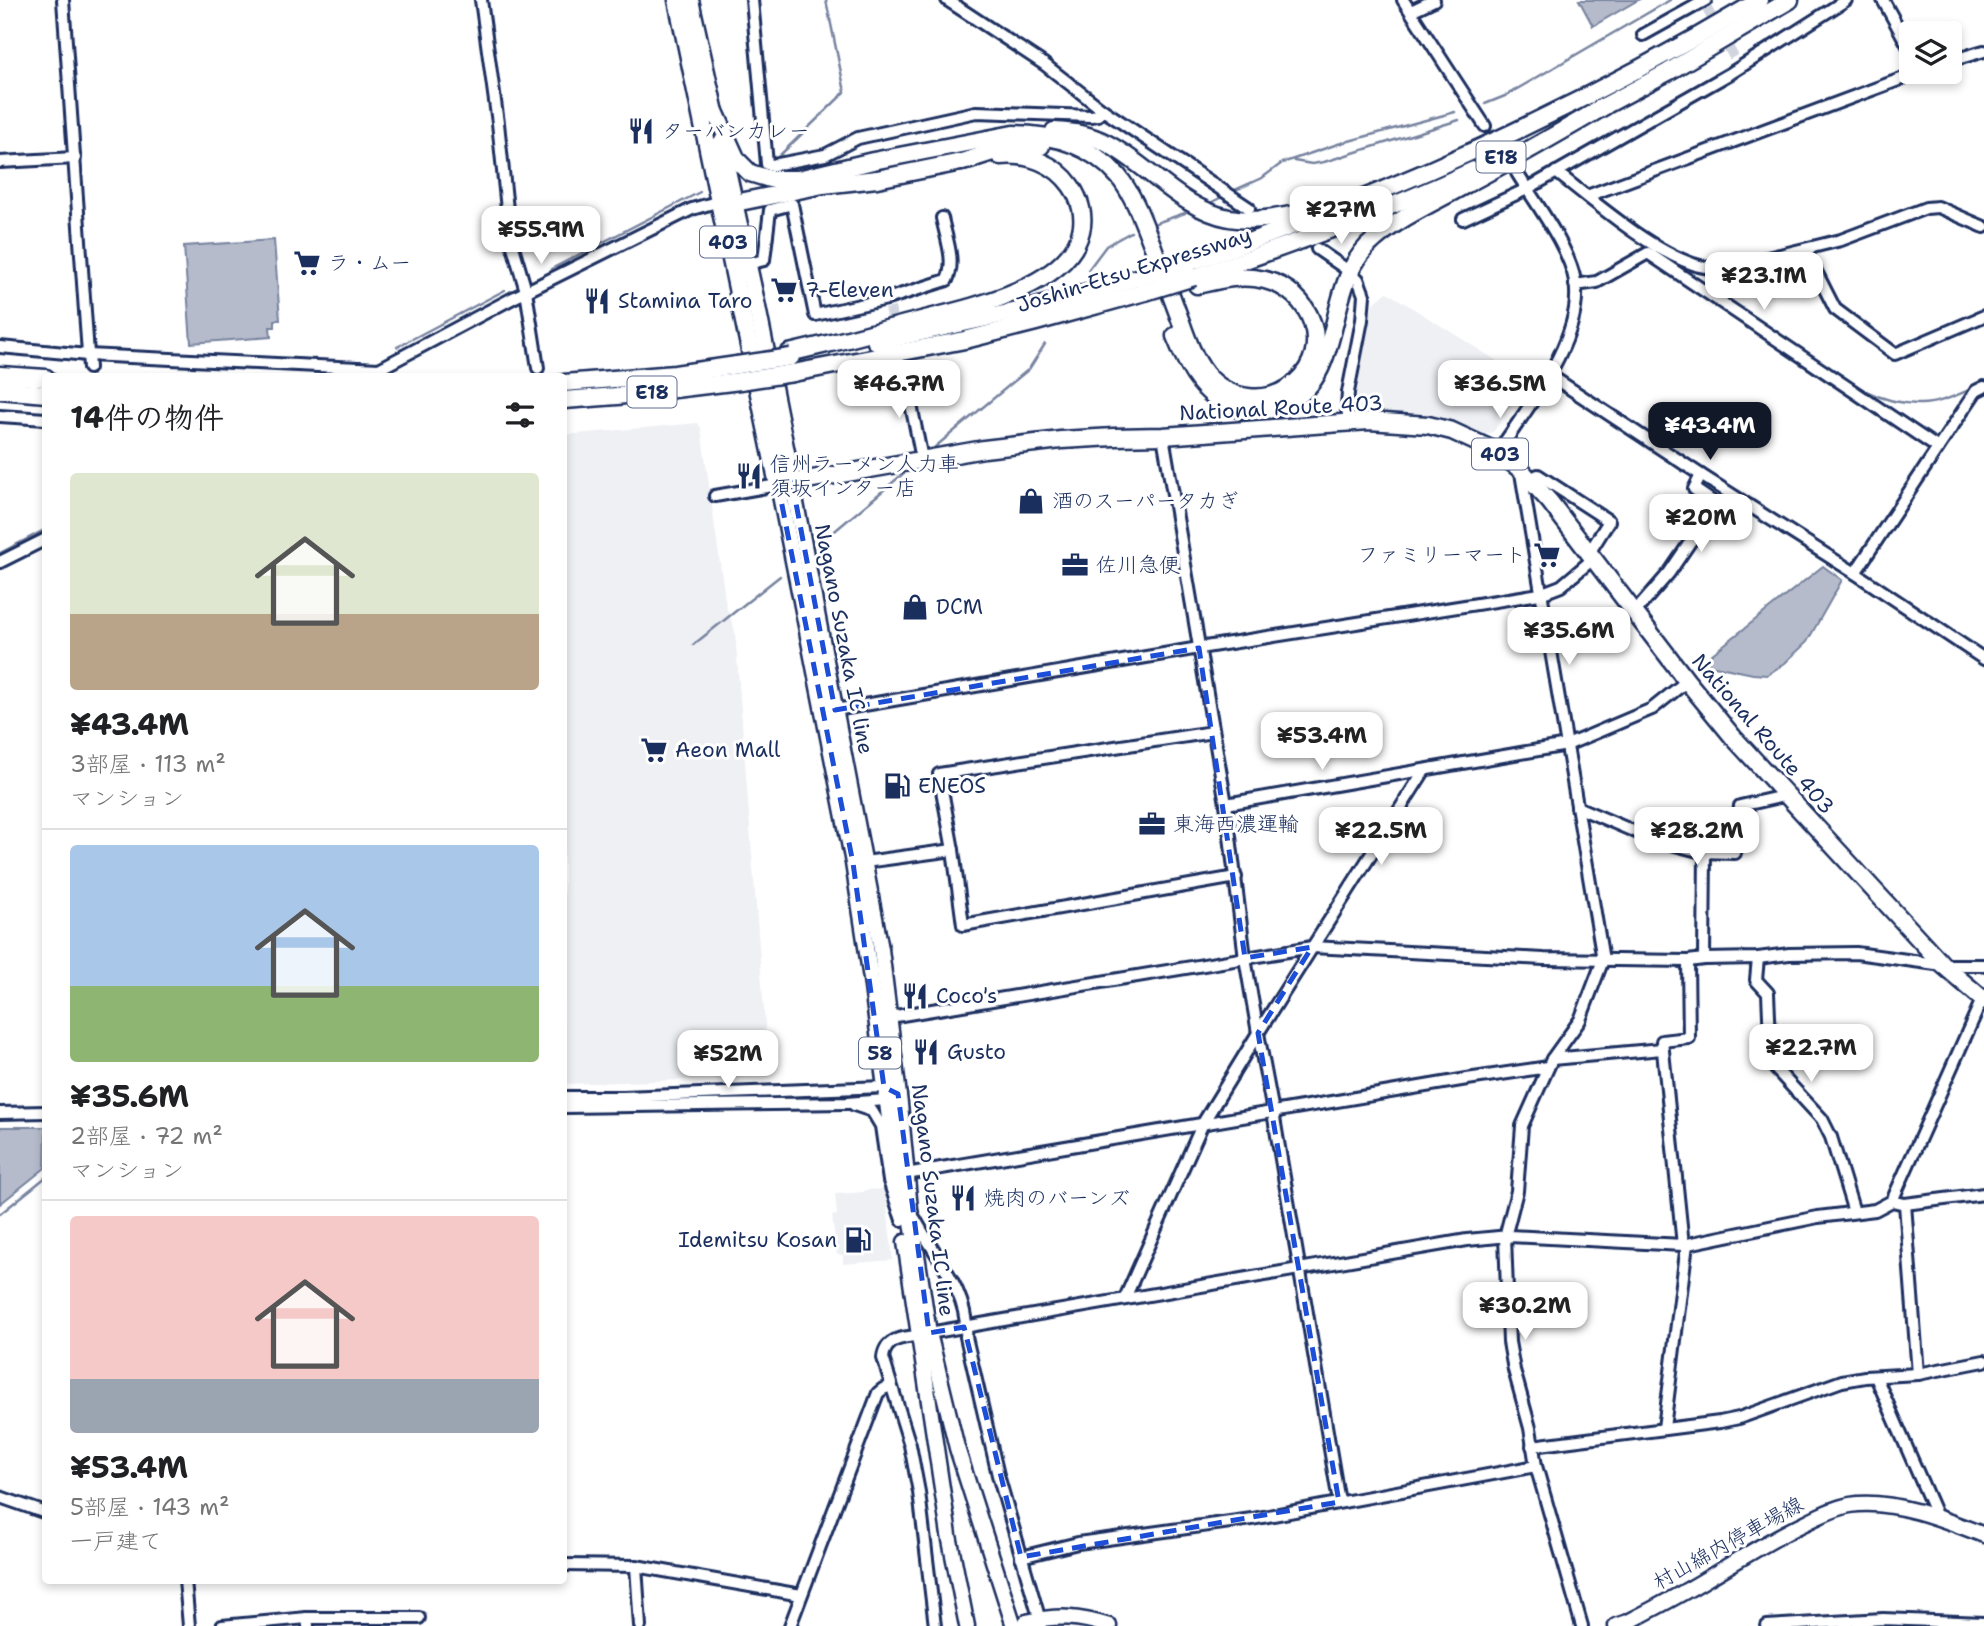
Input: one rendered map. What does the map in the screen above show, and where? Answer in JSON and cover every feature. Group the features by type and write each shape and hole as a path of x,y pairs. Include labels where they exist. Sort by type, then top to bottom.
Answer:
{"highway":[{"name":"403","path":"677,0 748,264 785,483"},
{"name":"403","path":"690,0 785,483"},
{"name":"Joshin-Etsu Expressway","path":"1193,275 1322,215 1528,127 1661,58 1760,0"},
{"name":"Joshin-Etsu Expressway","path":"791,361 1005,333 1280,248 1397,203 1525,146 1668,72 1790,0"},
{"path":"962,162 1010,147 1035,145 1064,151 1100,172 1125,205 1190,370 1199,383 1219,400 1256,411 1281,406 1302,394 1311,385 1324,361 1346,282 1372,241 1404,219 1605,106"},
{"path":"713,107 732,153 750,173 770,179 799,178"},
{"path":"729,199 799,178 920,151 1013,134 1068,131 1092,137 1120,151 1194,205 1227,218 1259,220 1338,202 1528,127"},
{"path":"1013,134 1032,134 1066,141 1095,156 1118,177 1140,214 1192,349 1206,374 1216,384 1228,391 1253,398 1278,394 1297,381 1311,361 1314,348 1313,323 1308,310 1301,300 1280,285 1252,278 1221,279 1193,275 1144,289"},
{"path":"729,199 877,178 1010,155 1024,156 1047,164 1066,179 1078,200 1083,223 1080,236 1066,260 1043,278 1009,294 791,361"},
{"name":"Joshin-Etsu Expressway","path":"567,400 617,396 738,373 1032,308 1144,289"},
{"name":"Joshin-Etsu Expressway","path":"567,383 675,373 738,373"},
{"path":"0,375 42,378"},
{"path":"0,390 42,394"},
{"name":"National Route 403","path":"785,483 984,449 1061,440 1163,436 1369,421 1428,425 1452,431 1498,452 1526,475 1550,502 1732,737 1943,965 1984,1001"}],"main road":[{"name":"Nagano Suzaka IC line","path":"785,483 835,710 881,949 890,1017 889,1094 906,1174 906,1215"},
{"name":"Nagano Suzaka IC line","path":"785,483 853,863 924,1334 949,1535 967,1625"},
{"name":"Nagano Suzaka IC line","path":"924,1334 957,1448 1030,1623"},
{"name":"村山綿内停車場線","path":"1616,1626 1629,1622 1776,1537 1827,1512 1851,1505 1875,1504 1910,1510 1984,1535"},
{"path":"1030,1623 1063,1617 1087,1619 1109,1626"}],"street":[{"path":"63,0 89,368"},
{"path":"481,0 508,219 526,291 538,368"},
{"path":"752,0 766,164 825,155 858,138 976,112 1091,116 1098,115 1103,110"},
{"path":"947,0 1044,64 1103,110 1246,206"},
{"path":"1403,0 1485,125"},
{"path":"1411,11 1434,0"},
{"path":"1463,219 1527,189 1731,73 1737,63 1846,0"},
{"path":"1883,0 1899,29"},
{"path":"1643,35 1705,4"},
{"path":"1962,57 1984,51"},
{"path":"1587,196 1899,80"},
{"path":"0,162 75,158"},
{"path":"1556,172 1644,239 1694,265 1714,268 1731,267 1841,240 1926,208 1938,207 1984,226"},
{"path":"1498,452 1548,374 1571,331 1576,304 1575,285 1563,247 1517,173"},
{"path":"0,347 88,355 379,369 526,291 692,209 729,199"},
{"path":"748,264 764,260 770,210 792,204 815,315 888,304 947,280 951,272 950,255 942,218"},
{"path":"1317,249 1346,269"},
{"path":"1805,250 1835,309 1895,354 1984,316"},
{"path":"1575,285 1597,282 1648,253 1938,448"},
{"path":"1349,422 1349,383 1362,320 1364,295 1358,279"},
{"path":"1548,374 1984,659"},
{"path":"905,375 922,459"},
{"path":"1856,573 1976,391 1984,387"},
{"path":"0,416 42,419"},
{"path":"1163,436 1226,804 1245,958 1339,1502"},
{"path":"835,710 1540,594 1561,586 1591,556 1609,521 1538,475 1526,475 1540,594 1603,960 1580,1020 1550,1063 1522,1126 1517,1191 1505,1237 1509,1342 1530,1428 1536,1466 1582,1626"},
{"path":"1634,612 1669,573 1716,503 1694,489 1701,475"},
{"path":"715,496 785,483"},
{"path":"0,562 42,541"},
{"path":"1226,804 1567,745 1652,709 1687,681"},
{"path":"1213,732 939,774 963,925 1236,877"},
{"path":"1125,1298 1203,1123 1424,771"},
{"path":"1577,807 1652,839 1705,852 1735,853 1740,806 1788,795"},
{"path":"866,862 953,850"},
{"path":"1704,958 1705,852"},
{"path":"890,1017 1312,947 1544,959 1688,961 1788,954 1856,953 1943,965 1984,965"},
{"path":"1758,958 1756,981 1768,993 1771,1064 1822,1119 1831,1137 1854,1212"},
{"path":"1664,1428 1685,1245 1662,1041 1689,1038 1688,961"},
{"path":"1892,1202 1984,1001"},
{"path":"906,1174 1550,1063 1662,1049"},
{"path":"567,1097 889,1094"},
{"path":"567,1108 847,1103 889,1094"},
{"path":"847,1103 872,1111 879,1120 889,1181 906,1215 954,1282 962,1301 967,1326 966,1337 998,1475 1021,1557 1030,1623"},
{"path":"0,1113 42,1112"},
{"path":"935,1626 919,1492 910,1445 883,1358 887,1346 902,1337 1467,1240 1505,1237 1685,1245 1818,1217 1875,1210 1892,1202 1905,1204 1984,1194"},
{"path":"1905,1204 1918,1374"},
{"path":"1532,1446 1720,1422 1739,1418 1842,1381 1918,1374 1984,1361"},
{"path":"1876,1377 1937,1517"},
{"path":"790,1626 878,1393 891,1386"},
{"path":"1021,1557 1078,1544 1252,1519 1536,1466"},
{"path":"0,1497 42,1512"},
{"path":"567,1565 636,1566 801,1595"},
{"path":"636,1566 640,1626"},
{"path":"186,1584 189,1626"},
{"path":"222,1626 419,1618"},
{"path":"1767,1626 1883,1619 1984,1623"}],"highlighted area":[{"path":"792,482 835,710 1199,648 1245,958 1312,947 1258,1033 1339,1502 1021,1557 964,1327 929,1333 898,1094 884,1087 853,863 778,485"}],"shaded area":[{"path":"1387,292 1521,376 1525,385 1494,431 1477,435 1429,417 1408,413 1362,413 1357,406 1355,375 1373,304"},
{"name":"Aeon Mall","path":"698,423 701,428 726,606 735,631 769,1077 567,1084 567,435"},
{"path":"885,1189 893,1260 843,1264 843,1255 837,1255 832,1216 837,1215 835,1194"}],"water":[{"path":"1579,0 1638,0 1593,26"},
{"path":"274,240 280,320 275,320 275,327 270,327 271,337 191,343 184,246"},
{"path":"1823,566 1842,580 1807,642 1785,663 1767,675 1710,665 1706,659"},
{"path":"0,1127 42,1127 42,1170 0,1204"}],"waterway":[{"path":"776,159 845,92 826,0"},
{"path":"1485,104 1505,96 1670,0"},
{"path":"1233,191 1262,178 1282,163 1338,144 1455,112"},
{"path":"1294,161 1312,164 1324,162 1459,120"},
{"path":"1559,182 1578,196"},
{"path":"551,269 700,192"},
{"path":"1212,202 1224,196"},
{"path":"1156,223 1185,213"},
{"path":"1088,270 1106,246 1131,232"},
{"path":"1657,253 1756,319"},
{"path":"397,347 505,290"},
{"path":"935,447 1029,369 1045,344"},
{"path":"1799,348 1856,386 1886,399 1927,404 1971,389"},
{"path":"818,545 904,473"},
{"path":"0,553 42,531"},
{"path":"693,645 780,576"},
{"path":"0,1214 42,1180"}],"tunnel":[{"path":"1707,9 1735,59"},
{"path":"1485,126 1512,165"},
{"path":"890,308 895,332"},
{"path":"899,347 905,375"}],"place":[{"name":"ターバンカレー","path":"641,131"},
{"name":"ラ・ムー","path":"307,263"},
{"name":"7-Eleven","path":"784,290"},
{"name":"Stamina Taro","path":"597,301"},
{"name":"信州ラーメン人力車 須坂インター店","path":"749,476"},
{"name":"酒のスーパータカぎ","path":"1031,501"},
{"name":"ファミリーマート","path":"1547,555"},
{"name":"佐川急便","path":"1075,565"},
{"name":"DCM","path":"915,607"},
{"name":"Aeon Mall","path":"654,750"},
{"name":"ENEOS","path":"897,786"},
{"name":"東海西濃運輸","path":"1152,824"},
{"name":"Coco's","path":"915,996"},
{"name":"Gusto","path":"926,1052"},
{"name":"焼肉のバーンズ","path":"963,1198"},
{"name":"Idemitsu Kosan","path":"858,1240"}]}
